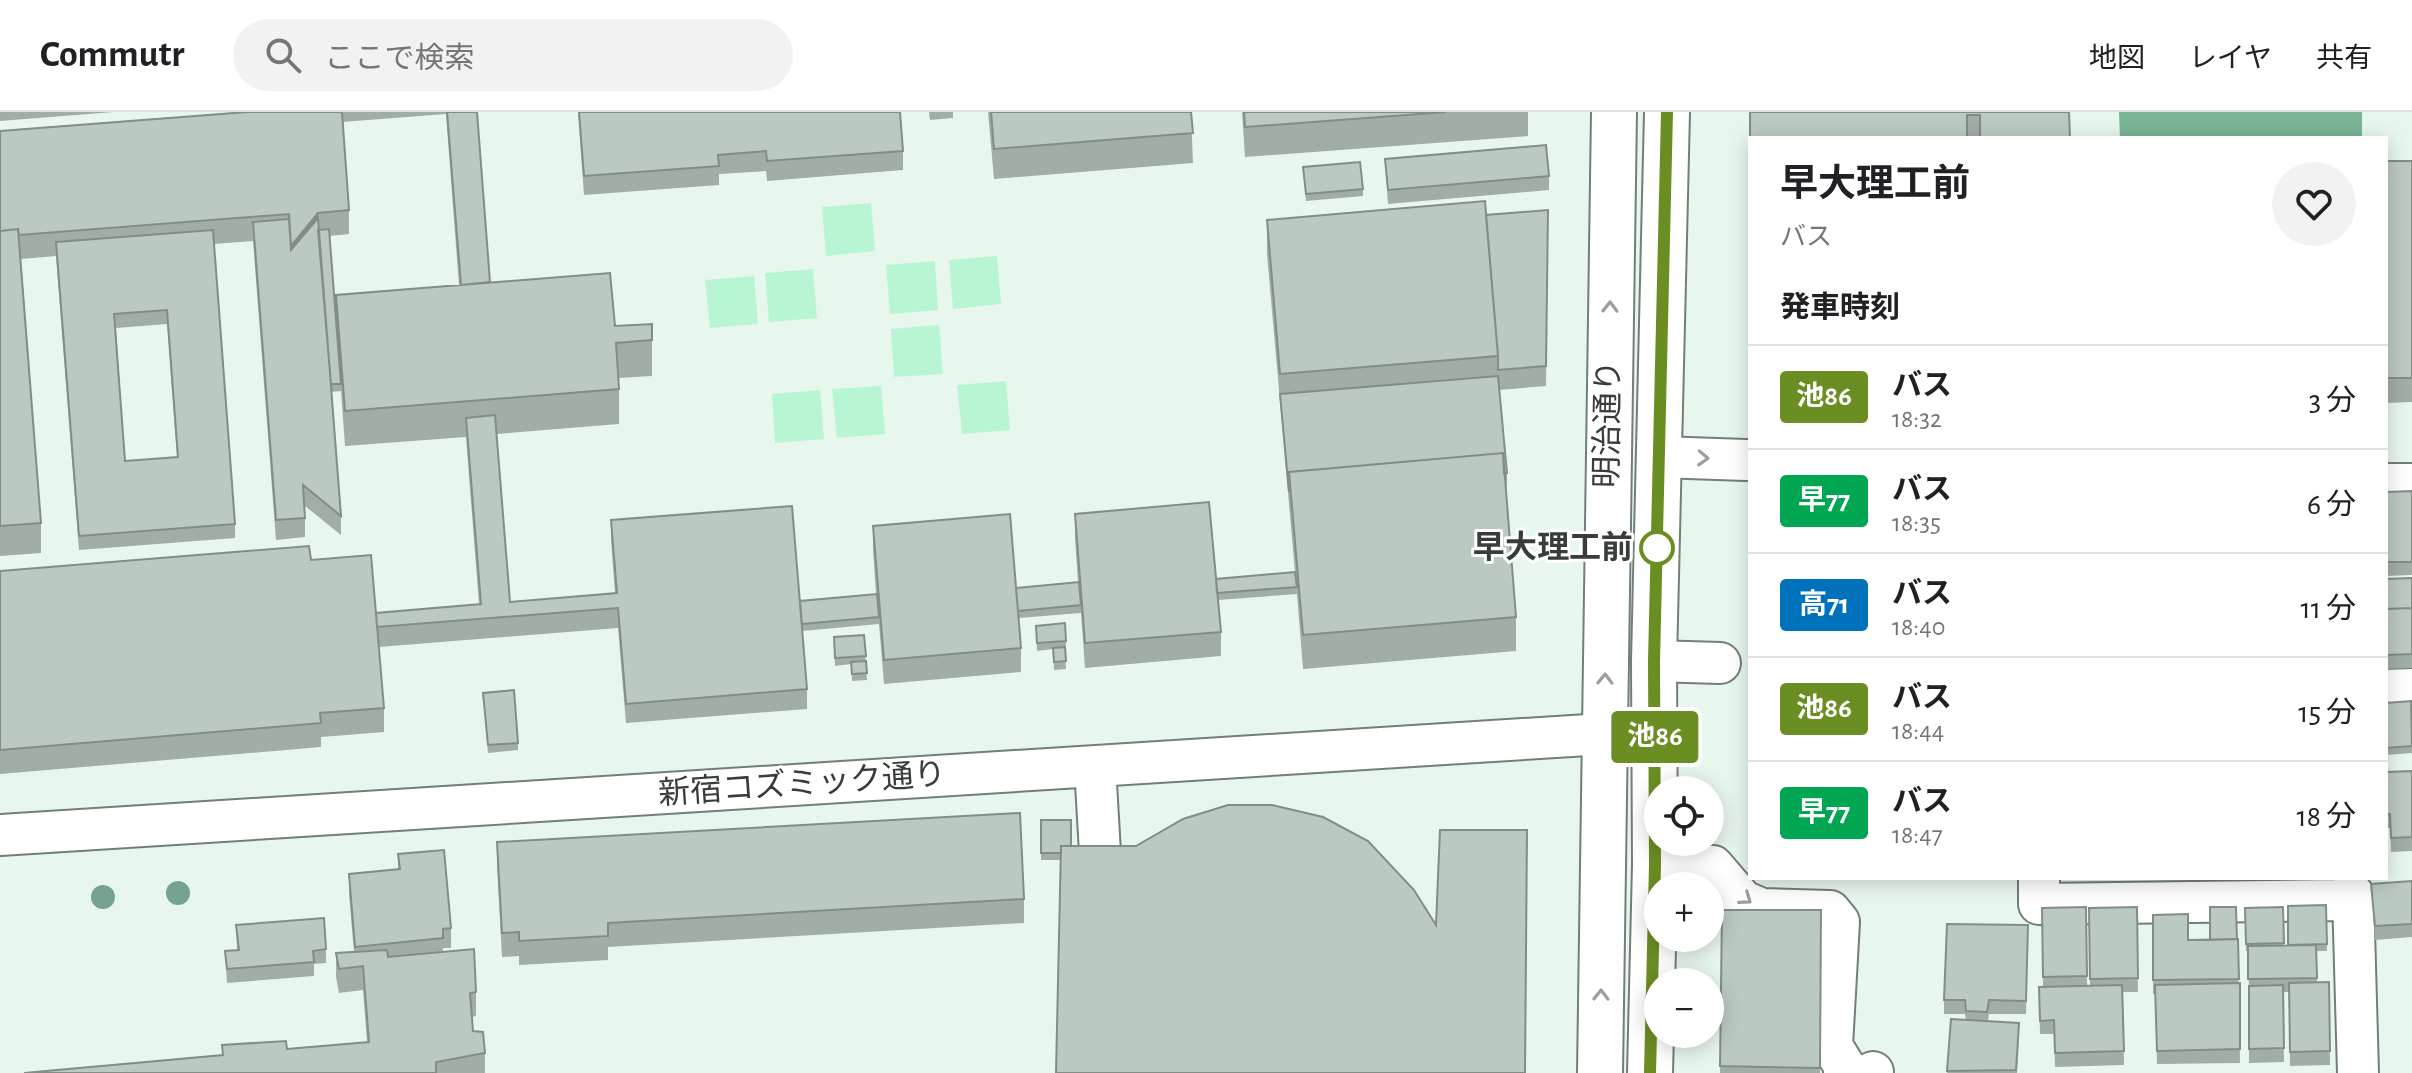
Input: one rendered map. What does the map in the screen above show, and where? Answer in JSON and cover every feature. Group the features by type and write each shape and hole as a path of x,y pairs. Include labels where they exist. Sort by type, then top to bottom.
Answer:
{"main road":[{"name":"明治通り","path":"1600,1073 1614,112"},
{"name":"明治通り","path":"1650,1073 1655,865 1654,661 1667,112"}],"street":[{"path":"1659,457 1746,460"},
{"path":"2388,484 2412,484"},
{"path":"1654,661 1720,663"},
{"path":"2388,690 2412,689"},
{"name":"新宿コズミック通り","path":"0,835 1604,734"},
{"path":"1095,766 1101,870"},
{"path":"1655,865 1713,866 1743,901 1762,909 1830,911 1839,922 1832,1046 1845,1067 1844,1073"},
{"path":"2039,880 2039,904 2338,900 2363,886"},
{"path":"2358,1073 2363,886"}],"shaded area":[{"path":"2119,112 2362,112 2362,136 2120,136"},
{"path":"871,203 875,251 826,256 822,207"},
{"path":"997,256 1001,304 953,309 949,260"},
{"path":"935,261 938,310 890,314 886,265"},
{"path":"813,269 817,318 769,322 765,273"},
{"path":"754,276 758,324 710,328 705,280"},
{"path":"939,325 943,374 894,377 891,329"},
{"path":"1006,381 1010,430 962,434 957,385"},
{"path":"881,386 885,434 837,438 832,389"},
{"path":"820,390 824,439 775,443 772,394"}],"building":[{"path":"247,112 342,112 349,210 318,213 291,246 289,214 19,235 18,229 0,231 0,131"},
{"path":"447,112 477,112 490,282 461,285"},
{"path":"579,112 900,112 903,151 767,161 766,151 718,155 719,166 584,176"},
{"path":"991,112 1191,112 1193,133 994,149"},
{"path":"1244,112 1446,112 1245,127"},
{"path":"1750,112 2069,112 2070,136 1980,136 1980,115 1967,115 1967,136 1750,136"},
{"path":"1546,145 1549,176 1388,190 1385,159"},
{"path":"2388,161 2412,161 2412,378 2388,378"},
{"path":"1360,162 1363,189 1306,194 1303,167"},
{"path":"1485,201 1498,356 1280,374 1267,220"},
{"path":"1548,210 1546,366 1498,370 1486,215"},
{"path":"318,218 341,516 303,485 305,518 276,520 253,222 289,219 291,250"},
{"path":"18,229 41,523 0,526 0,231"},
{"path":"329,229 341,384 331,384 318,230"},
{"path":"213,230 235,524 79,536 56,242","holes":["167,310 178,457 125,461 114,314"]},
{"path":"610,273 615,326 652,324 652,340 616,343 619,389 345,411 336,295"},
{"path":"1498,376 1507,473 1504,473 1503,453 1289,472 1289,492 1280,394"},
{"path":"495,415 510,602 617,593 611,520 792,506 807,689 626,704 618,608 377,627 376,613 481,604 466,418"},
{"path":"1503,453 1516,617 1303,635 1289,472"},
{"path":"2412,491 2412,562 2388,562 2388,492"},
{"path":"1209,502 1221,632 1085,643 1075,514"},
{"path":"1010,514 1021,648 884,660 873,526"},
{"path":"309,546 311,560 371,555 384,708 320,713 321,723 0,750 0,571"},
{"path":"1295,572 1297,587 1217,593 1216,579"},
{"path":"2412,578 2412,608 2388,609 2388,579"},
{"path":"1079,582 1081,605 1018,611 1016,588"},
{"path":"877,594 879,617 802,624 800,601"},
{"path":"2412,608 2412,654 2388,655 2388,609"},
{"path":"1065,623 1066,641 1037,643 1036,626"},
{"path":"864,635 866,656 835,658 834,637"},
{"path":"1065,647 1066,661 1054,662 1053,648"},
{"path":"866,661 867,673 852,674 851,662"},
{"path":"514,690 518,743 488,745 483,693"},
{"path":"2411,701 2412,746 2388,748 2388,703"},
{"path":"2412,771 2412,837 2391,838 2388,772"},
{"path":"1228,805 1272,805 1323,817 1368,841 1414,890 1436,925 1440,830 1527,830 1525,1073 1056,1073 1061,846 1136,846 1183,819"},
{"path":"1020,813 1024,899 608,923 608,936 519,941 519,932 502,933 497,842"},
{"path":"1041,820 1071,820 1071,846 1061,846 1061,853 1041,853"},
{"path":"444,850 451,928 443,929 443,938 355,947 349,874 400,869 398,854"},
{"path":"2412,881 2412,924 2375,926 2371,884"},
{"path":"2326,905 2327,944 2288,945 2288,906"},
{"path":"2086,907 2087,976 2043,977 2042,908"},
{"path":"2137,907 2138,978 2090,979 2089,908"},
{"path":"2210,907 2236,907 2237,939 2210,940"},
{"path":"2283,907 2284,943 2246,944 2245,908"},
{"path":"1724,910 1821,910 1820,1068 1720,1066 1720,1048 1724,1048 1724,968 1721,968"},
{"path":"2188,914 2188,940 2238,939 2239,979 2153,980 2153,915"},
{"path":"324,918 326,949 313,951 314,962 227,969 225,951 239,950 236,925"},
{"path":"1947,924 2028,925 2026,1001 1989,1000 1987,1012 1966,1011 1965,1000 1944,1000"},
{"path":"2316,945 2317,978 2248,979 2248,946"},
{"path":"474,949 476,992 470,993 473,1031 483,1032 485,1053 436,1062 436,1073 24,1073 223,1055 222,1045 286,1041 287,1049 369,1042 363,966 339,969 336,953 387,950 388,957"},
{"path":"2329,982 2330,1051 2290,1052 2289,983"},
{"path":"2240,983 2240,1049 2157,1051 2155,985"},
{"path":"2122,985 2124,1051 2055,1053 2054,1020 2040,1021 2039,987"},
{"path":"2283,985 2284,1048 2249,1049 2249,986"},
{"path":"1951,1019 2019,1023 2016,1070 1947,1071"}],"bus line":[{"name":"池86","path":"1650,1073 1655,865 1654,661 1667,112"}],"place":[{"name":"早大理工前","path":"1657,548"}]}
